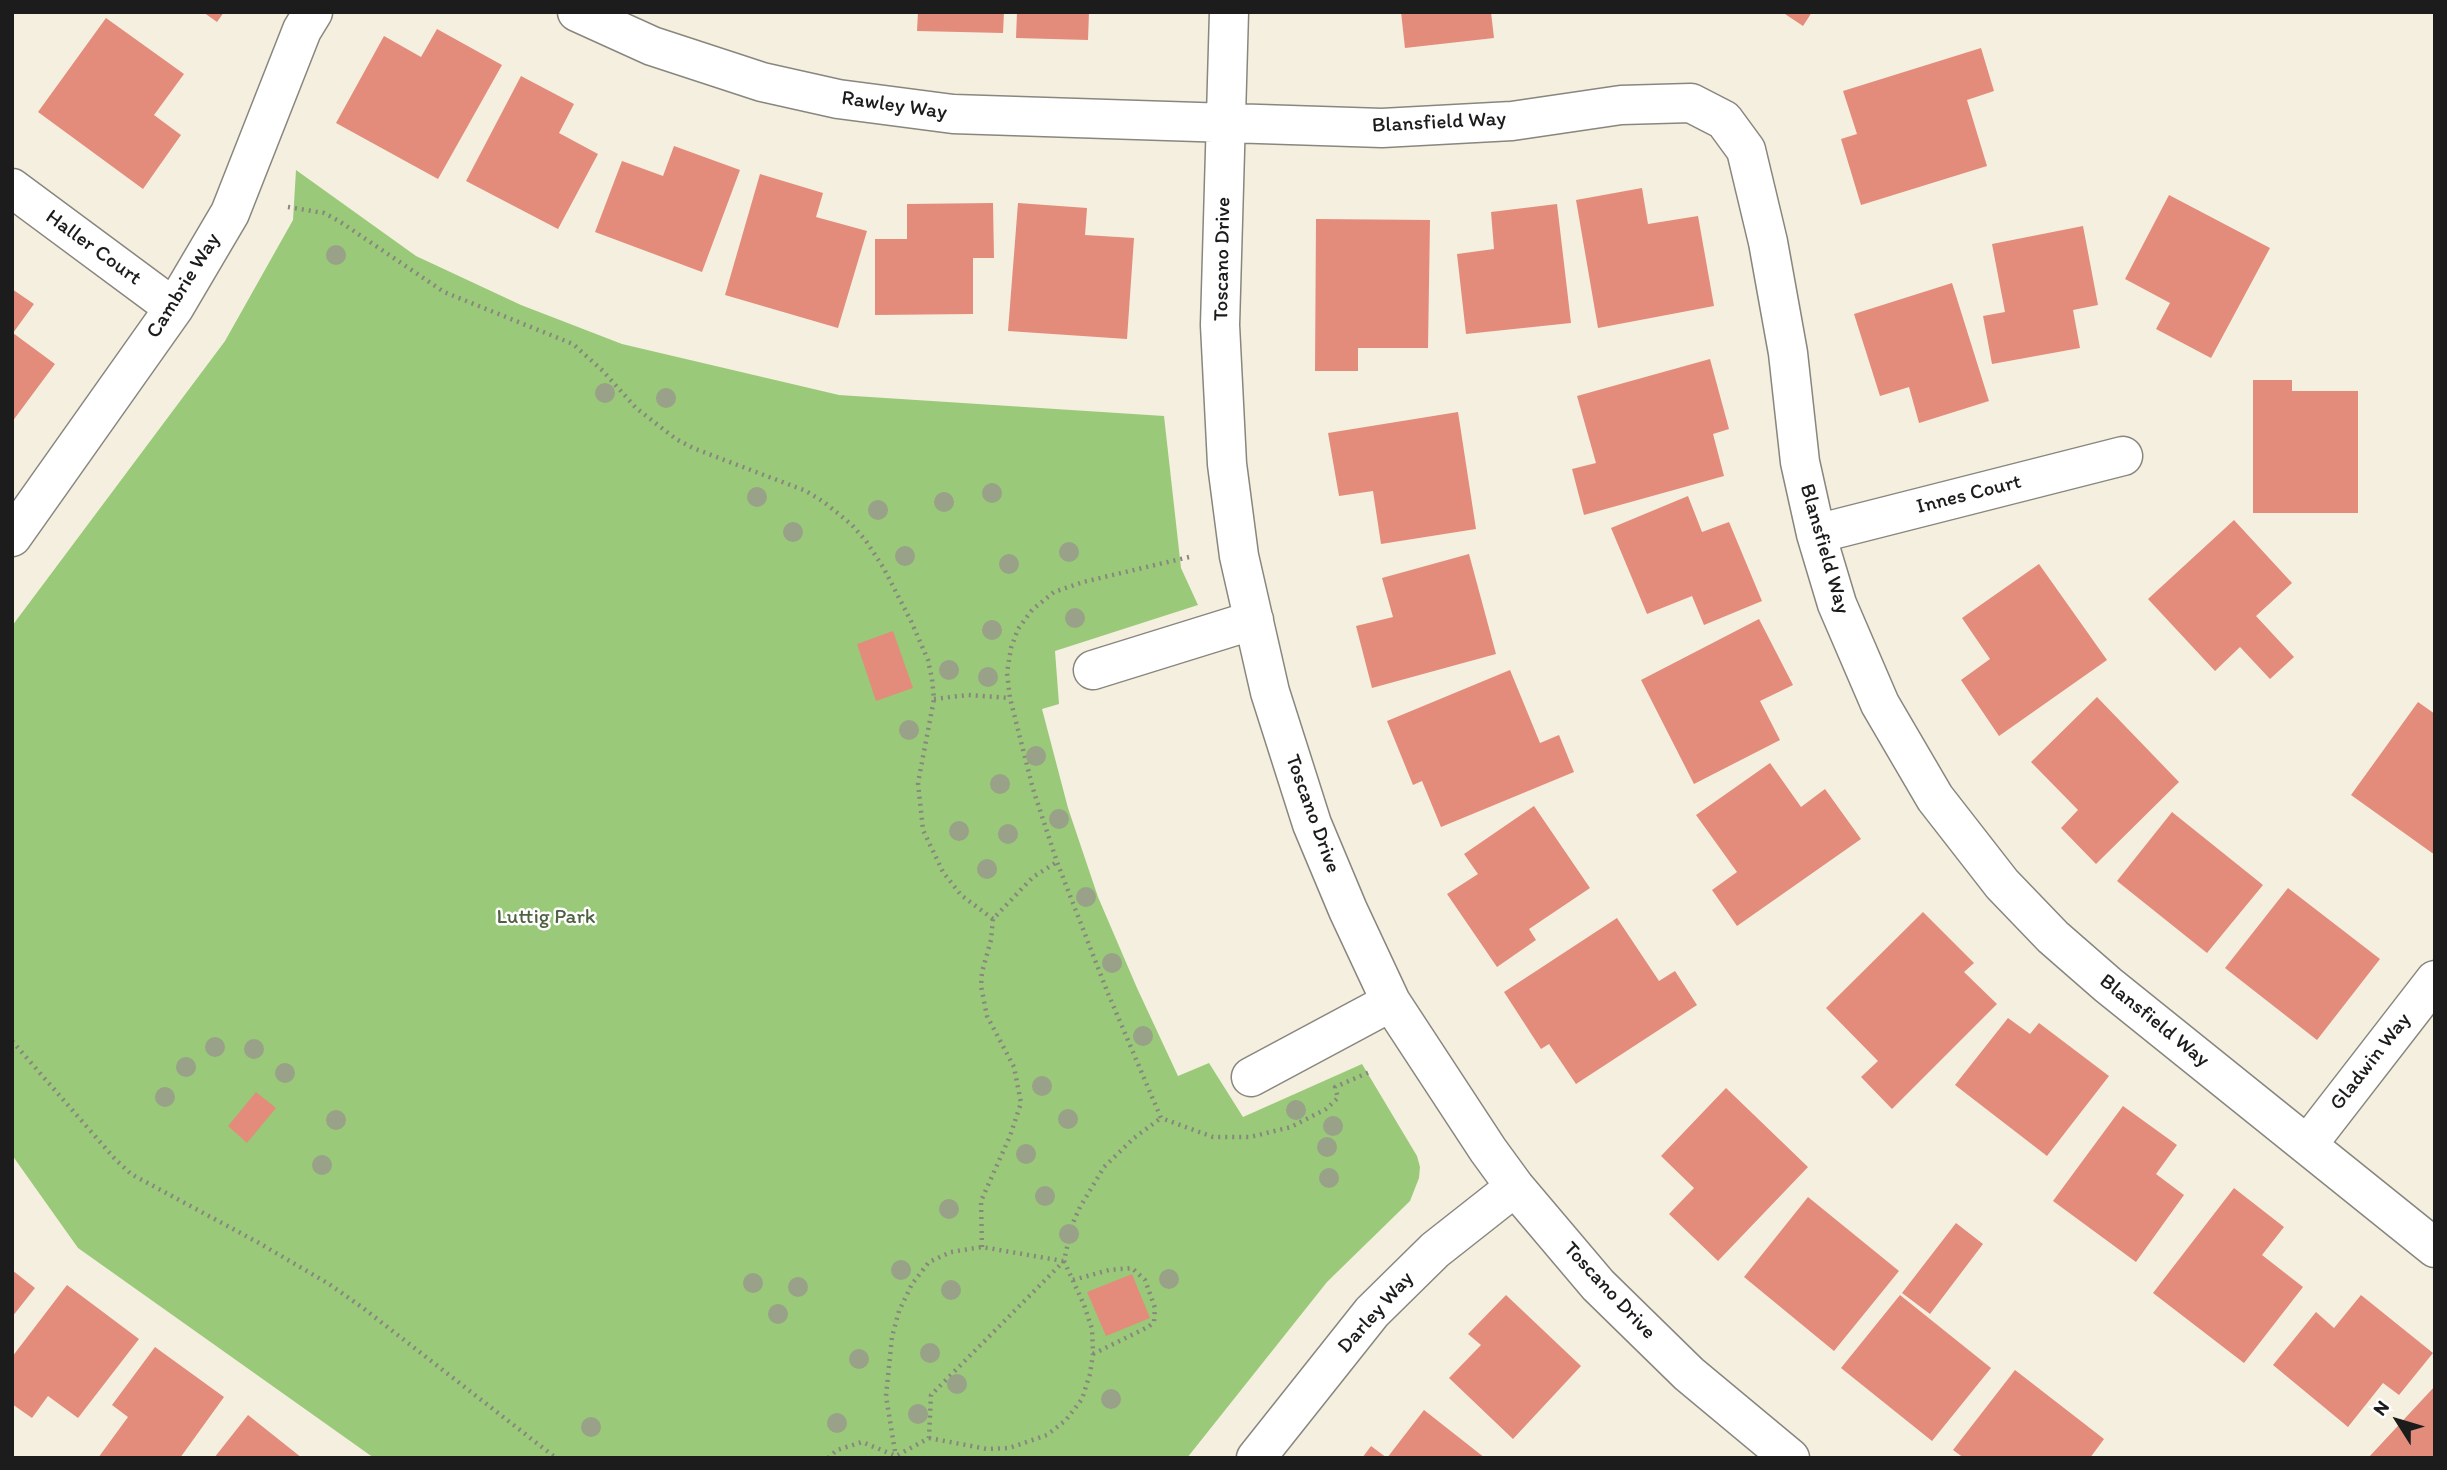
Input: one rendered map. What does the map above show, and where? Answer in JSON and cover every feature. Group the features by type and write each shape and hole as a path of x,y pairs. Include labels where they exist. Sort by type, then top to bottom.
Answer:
{"street":[{"name":"Cambrie Way","path":"12,537 174,308 230,213 302,30 313,12"},
{"name":"Rawley Way","path":"577,12 652,46 762,82 838,99 953,114 1226,123"},
{"name":"Toscano Drive","path":"1229,12 1220,325 1227,464 1240,556 1270,692 1312,824 1391,1002 1515,1187 1598,1285 1689,1374 1790,1458"},
{"name":"Blansfield Way","path":"1226,123 1382,128 1512,121 1621,105 1657,103 1691,103 1724,120 1746,150 1768,242 1788,353 1800,462 1815,534 1837,604 1880,704 1935,798 2002,884 2053,937 2108,985 2435,1248"},
{"name":"Haller Court","path":"12,188 174,308"},
{"name":"Innes Court","path":"1815,534 2123,456"},
{"path":"1093,670 1254,620"},
{"name":"Gladwin Way","path":"2308,1144 2435,980"},
{"path":"1251,1077 1391,1002"},
{"name":"Darley Way","path":"1256,1458 1372,1312 1435,1250 1515,1187"}],"path":[{"path":"288,207 324,214 339,221 443,292 573,344 603,371 636,408 676,439 806,491 832,507 866,541 883,567 928,660 934,699 919,783 923,831 943,872 961,895 993,919"},
{"path":"1189,557 1083,582 1054,592 1032,610 1018,629 1011,648 1007,673 1010,698 1033,789 1057,862 1107,991 1161,1118 1213,1137 1250,1137 1270,1133 1292,1127 1326,1109 1338,1098 1335,1087 1372,1071"},
{"path":"934,699 968,695 1010,698"},
{"path":"982,1247 981,1201 1010,1136 1021,1103 1014,1067 987,1016 982,994 982,972 991,940 993,919 1033,877 1057,862"},
{"path":"12,1041 131,1174 259,1242 329,1284 556,1458"},
{"path":"929,1438 931,1395 1064,1261 1072,1225 1104,1167 1161,1118"},
{"path":"896,1457 886,1396 892,1337 899,1311 912,1284 929,1262 951,1252 982,1247 1064,1261"},
{"path":"896,1457 929,1438 987,1449 1009,1448 1047,1435 1066,1420 1082,1399 1093,1354 1092,1329 1064,1261"},
{"path":"1073,1280 1109,1270 1132,1268 1145,1280 1155,1308 1154,1322 1149,1327 1093,1354"},
{"path":"828,1458 838,1450 862,1442 896,1457"}],"green space":[{"name":"Luttig Park","path":"296,170 416,256 521,305 622,344 839,395 1164,416 1181,568 1198,605 1055,651 1059,704 1042,709 1068,808 1098,897 1178,1076 1209,1063 1243,1117 1362,1064 1417,1156 1420,1167 1419,1178 1410,1201 1327,1282 1187,1458 374,1458 78,1248 12,1155 12,626 225,341 293,220"}],"building":[{"path":"203,12 224,12 217,22"},
{"path":"918,12 1004,12 1003,33 917,31"},
{"path":"1017,12 1089,12 1088,40 1016,38"},
{"path":"1401,12 1491,12 1494,38 1405,48"},
{"path":"1782,12 1812,12 1803,26"},
{"path":"106,18 184,74 154,115 181,135 143,189 38,112"},
{"path":"437,29 502,65 438,179 336,123 384,36 421,57"},
{"path":"1981,48 1994,91 1967,100 1987,166 1861,205 1841,139 1857,134 1843,91"},
{"path":"521,76 574,104 559,133 598,154 558,229 466,181"},
{"path":"674,146 740,170 702,272 595,232 622,161 663,176"},
{"path":"760,174 823,193 816,217 867,231 838,328 725,295"},
{"path":"1642,188 1648,224 1698,216 1714,306 1598,328 1576,200"},
{"path":"2169,195 2270,248 2211,358 2156,329 2170,303 2125,279"},
{"path":"993,203 994,258 973,258 973,314 875,315 875,239 907,239 907,204"},
{"path":"1018,203 1087,208 1085,235 1134,238 1127,339 1008,331"},
{"path":"1557,204 1571,323 1466,334 1457,254 1494,249 1491,212"},
{"path":"1316,219 1430,220 1428,348 1358,348 1358,371 1315,371"},
{"path":"2083,226 2098,305 2073,310 2080,348 1992,364 1983,316 2005,312 1992,244"},
{"path":"1952,283 1989,401 1919,423 1909,387 1880,396 1854,314"},
{"path":"12,289 34,304 13,333 55,364 12,422"},
{"path":"1710,359 1729,429 1713,434 1724,476 1584,515 1572,469 1596,463 1577,396"},
{"path":"2253,380 2292,380 2292,391 2358,391 2358,513 2253,513"},
{"path":"1458,412 1476,529 1381,544 1373,491 1339,496 1328,433"},
{"path":"1688,496 1702,532 1729,522 1762,601 1704,625 1692,596 1647,614 1611,528"},
{"path":"2234,520 2292,583 2256,616 2294,657 2270,679 2240,647 2215,671 2148,599"},
{"path":"1469,554 1496,654 1372,688 1356,626 1393,617 1382,578"},
{"path":"2039,564 2107,660 1999,736 1961,680 1990,659 1962,618"},
{"path":"1759,619 1793,685 1760,701 1780,740 1694,784 1641,680"},
{"path":"893,631 913,688 876,701 857,644"},
{"path":"1510,670 1540,743 1559,735 1574,772 1441,827 1422,781 1413,785 1387,721"},
{"path":"2097,697 2179,782 2096,864 2061,828 2078,810 2031,762"},
{"path":"2418,702 2435,714 2435,855 2351,795"},
{"path":"1770,763 1801,807 1825,789 1861,839 1737,926 1712,890 1737,872 1696,815"},
{"path":"1534,806 1590,888 1529,929 1536,940 1497,967 1447,894 1478,874 1464,854"},
{"path":"2172,812 2263,885 2207,953 2117,881"},
{"path":"2288,888 2380,959 2317,1040 2225,968"},
{"path":"1923,912 1974,963 1964,972 1997,1004 1892,1109 1861,1077 1878,1061 1826,1008"},
{"path":"1617,918 1659,981 1675,971 1697,1005 1576,1084 1549,1044 1541,1049 1504,992"},
{"path":"2008,1018 2030,1034 2039,1023 2109,1076 2047,1156 1955,1085"},
{"path":"1726,1088 1808,1167 1718,1261 1669,1214 1694,1188 1661,1156"},
{"path":"256,1092 276,1108 247,1143 228,1126"},
{"path":"2123,1106 2177,1145 2156,1174 2184,1195 2136,1262 2053,1201"},
{"path":"2234,1188 2284,1227 2262,1255 2303,1287 2244,1363 2153,1293"},
{"path":"1808,1197 1899,1271 1834,1351 1744,1277"},
{"path":"1956,1223 1983,1244 1930,1314 1902,1293"},
{"path":"12,1270 35,1288 12,1317"},
{"path":"1132,1274 1150,1318 1106,1336 1087,1292"},
{"path":"67,1285 139,1339 78,1418 48,1396 32,1418 12,1404 12,1357"},
{"path":"1506,1295 1581,1366 1513,1439 1449,1378 1481,1345 1468,1334"},
{"path":"1900,1295 1991,1368 1932,1441 1841,1368"},
{"path":"2361,1295 2433,1353 2399,1395 2383,1383 2348,1427 2273,1365 2316,1312 2334,1328"},
{"path":"155,1347 224,1397 180,1458 98,1458 128,1417 112,1405"},
{"path":"2015,1370 2104,1439 2090,1458 1964,1458 1953,1450"},
{"path":"2435,1386 2435,1458 2368,1458"},
{"path":"1424,1410 1485,1458 1387,1458"},
{"path":"248,1415 302,1458 214,1458"},
{"path":"1371,1446 1387,1458 1362,1458"}]}
